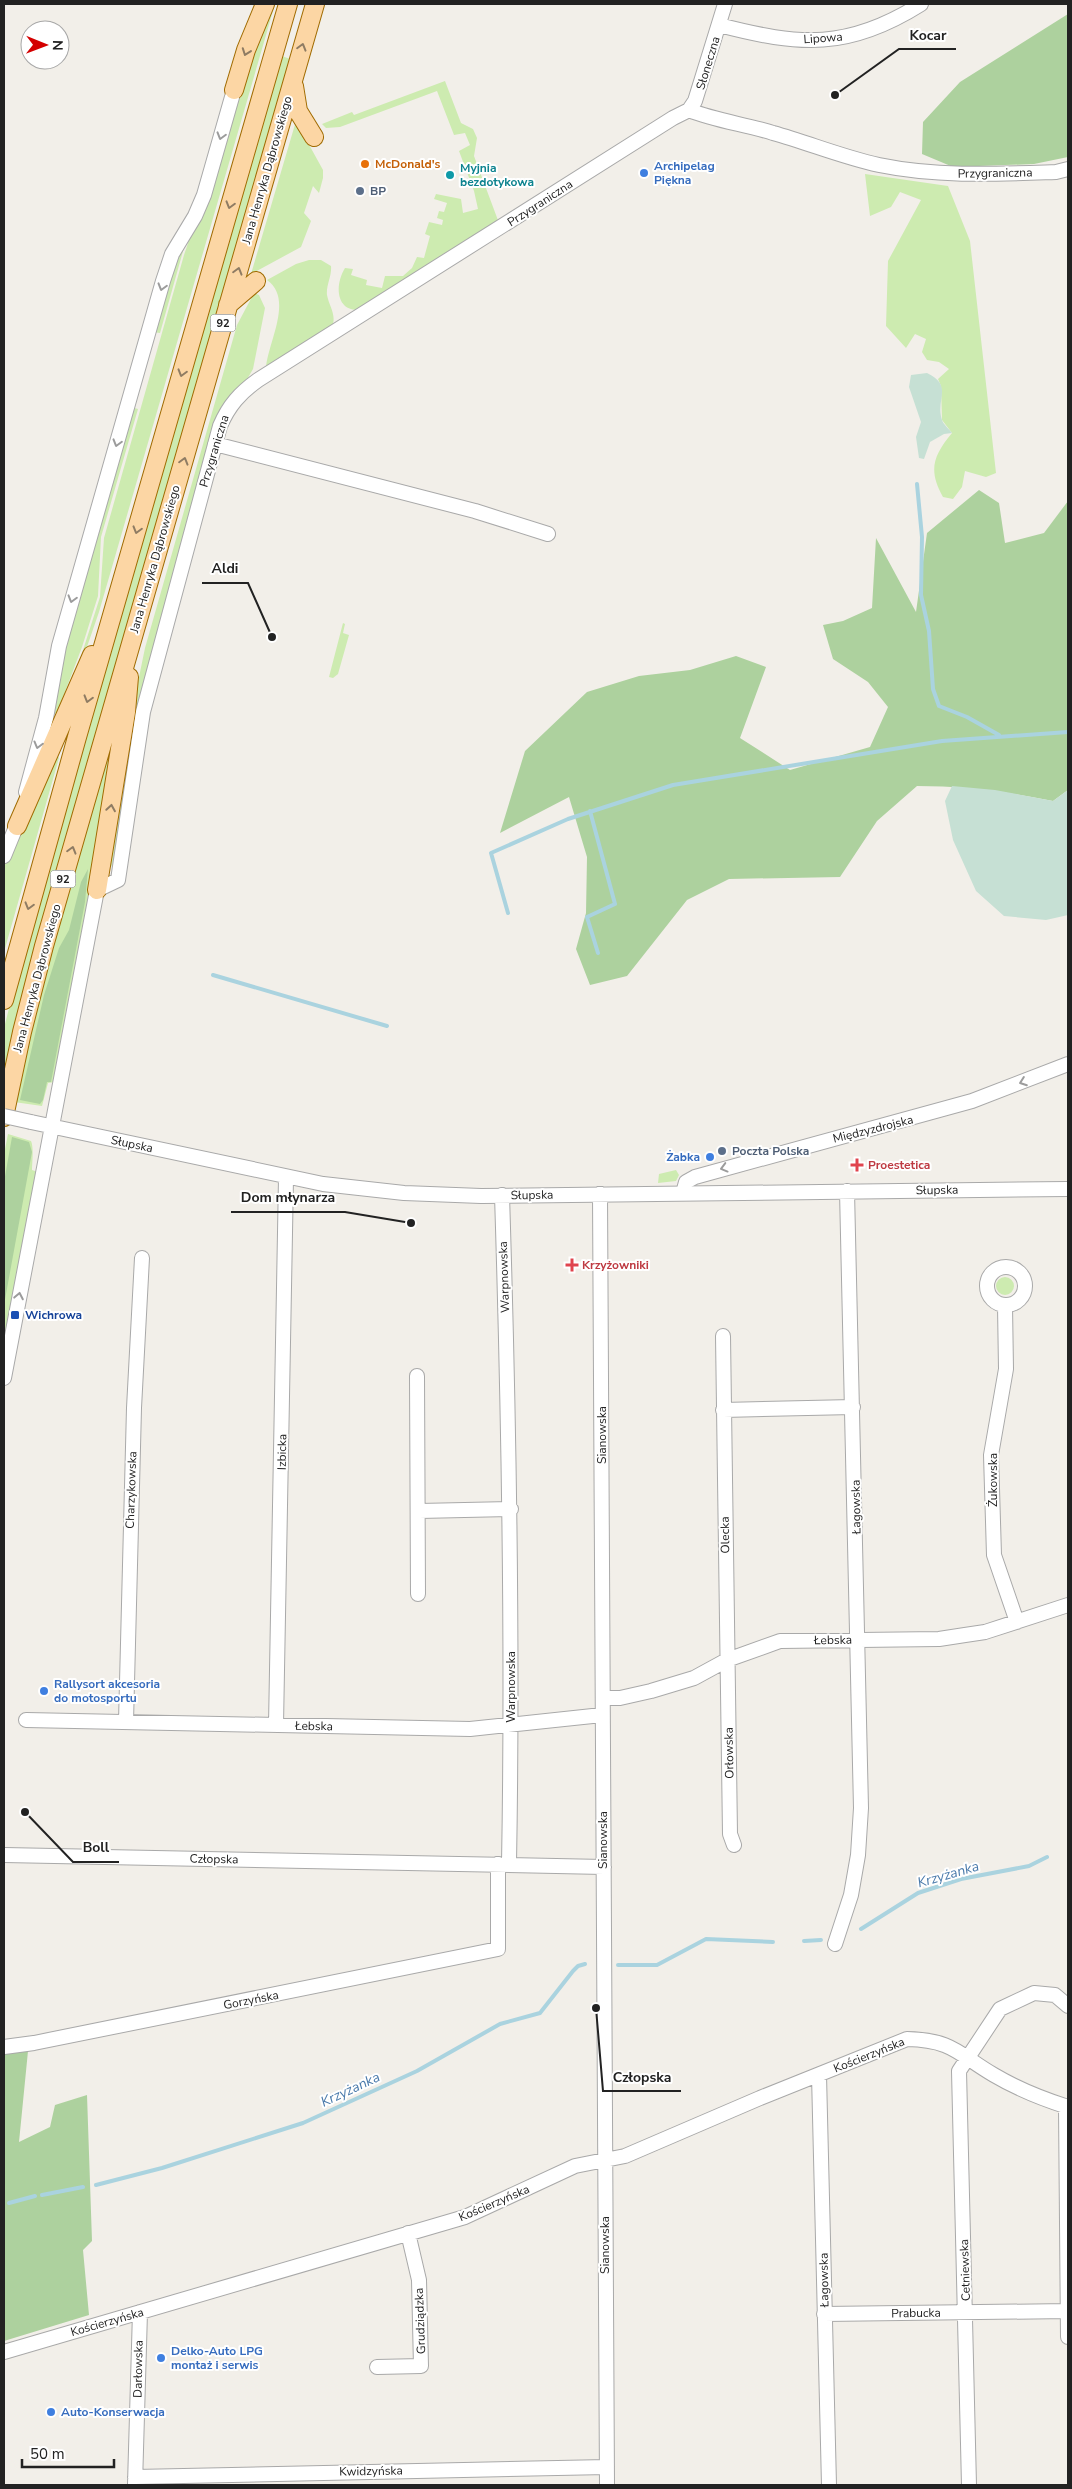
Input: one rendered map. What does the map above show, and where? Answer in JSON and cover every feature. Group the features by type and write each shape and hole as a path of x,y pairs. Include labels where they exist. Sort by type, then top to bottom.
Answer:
{"main road":[{"path":"234,90 265,4"},
{"name":"Jana Henryka Dąbrowskiego","path":"4,1117 29,1004 315,4"},
{"name":"Jana Henryka Dąbrowskiego","path":"4,1000 116,602 288,5"},
{"path":"294,77 294,94 298,112 314,137"},
{"path":"228,305 256,281"},
{"path":"17,826 116,602"},
{"path":"97,890 126,712 131,642"}],"street":[{"name":"Słoneczna","path":"689,110 700,91 725,4"},
{"name":"Lipowa","path":"719,25 779,39 828,39 859,35 881,27 921,4"},
{"path":"4,856 17,826 46,718 59,646 163,281 172,254 195,216 204,195 234,90"},
{"name":"Przygraniczna","path":"97,890 118,880 143,712 215,444 228,408 238,395 258,380 628,146 689,110 712,118 796,139 837,155 880,165 962,175 1056,172 1068,169"},
{"path":"215,444 475,511 548,534"},
{"path":"4,1378 97,890"},
{"name":"Międzyzdrojska","path":"683,1193 686,1182 695,1177 956,1106 1068,1064"},
{"name":"Słupska","path":"4,1117 286,1178 342,1187 404,1193 502,1195 1068,1189"},
{"name":"Izbicka","path":"276,1725 286,1178"},
{"name":"Łagowska","path":"835,1944 851,1895 860,1824 858,1640 847,1191"},
{"name":"Sianowska","path":"600,1194 607,2485"},
{"name":"Warpnowska","path":"498,1949 511,1724 511,1509 502,1195"},
{"name":"Charzykowska","path":"126,1722 134,1408 142,1258"},
{"name":"Żukowska","path":"1005,1306 1006,1369 992,1455 994,1555 1017,1622"},
{"name":"Olecka","path":"723,1336 727,1660"},
{"path":"417,1376 418,1594"},
{"path":"723,1410 853,1407"},
{"path":"419,1511 511,1509"},
{"name":"Łebska","path":"603,1698 635,1694 694,1678 727,1660 780,1642 939,1639 985,1632 1068,1605"},
{"name":"Orłowska","path":"727,1660 730,1834 734,1845"},
{"name":"Łebska","path":"26,1720 470,1729 602,1715"},
{"name":"Człopska","path":"4,1855 604,1867"},
{"name":"Gorzyńska","path":"4,2047 34,2043 498,1949"},
{"path":"969,2058 1000,2009 1034,1992 1056,1994 1068,2006"},
{"name":"Kościerzyńska","path":"4,2352 465,2217 575,2166 625,2156 908,2039 926,2039 945,2043 994,2075 1067,2106"},
{"name":"Cetniewska","path":"969,2058 959,2071 969,2485"},
{"name":"Łagowska","path":"819,2075 829,2485"},
{"path":"1067,2106 1068,2337"},
{"name":"Grudziądzka","path":"377,2367 421,2366 419,2280 408,2233"},
{"name":"Prabucka","path":"824,2314 1068,2311"},
{"name":"Darłowska","path":"135,2481 140,2312"},
{"name":"Kwidzyńska","path":"135,2481 607,2467"}],"green space":[{"path":"269,4 275,4 99,612 79,670 76,672 100,597 104,538 184,255"},
{"path":"1068,14 1068,157 1034,164 953,167 922,154 923,122 960,82"},
{"path":"282,56 290,59 4,1079 4,1028 18,973"},
{"path":"445,81 461,123 473,129 477,138 474,156 499,223 359,310 351,309 345,306 339,295 340,281 345,268 353,269 351,275 367,280 366,285 382,288 385,276 403,276 412,268 417,257 424,258 430,236 425,234 429,222 442,225 443,220 437,218 439,211 444,212 447,203 434,199 436,194 461,199 463,213 478,209 474,191 459,151 470,145 465,133 454,135 437,91 340,127 326,128 322,124 352,112 354,115"},
{"path":"296,121 323,170 319,193 313,186 304,213 311,221 301,247 251,274"},
{"path":"865,174 948,186 970,241 996,473 986,477 965,471 962,487 953,499 943,497 935,479 934,471 940,449 952,433 942,420 941,386 938,379 949,369 939,362 927,360 922,352 926,339 915,334 906,348 886,326 888,261 921,200 900,192 891,207 870,216"},
{"path":"187,237 160,333 153,332 169,278"},
{"path":"309,260 321,260 331,266 327,295 334,318 332,327 266,368 279,309 279,298 275,288 267,280 296,264"},
{"path":"254,293 259,295 265,308 253,369 246,381 232,393 217,418 141,698 112,867 108,858 131,716 145,648 237,325"},
{"path":"927,373 940,383 942,394 940,412 942,420 952,433 944,434 930,442 924,459 919,458 916,437 921,422 909,387 911,375"},
{"path":"131,407 138,409 101,537 98,596 82,647 57,713 49,715 57,673"},
{"path":"979,490 999,503 1005,543 1044,533 1068,501 1068,790 1053,801 986,790 917,786 877,821 840,877 729,879 687,900 627,976 590,985 576,949 586,913 587,857 569,797 500,833 525,751 587,692 639,676 690,670 736,656 766,667 740,738 790,770 870,747 888,707 868,682 833,659 823,625 843,621 872,608 876,538 916,612 927,533"},
{"path":"343,623 345,624 343,633 349,635 338,674 333,678 329,677"},
{"path":"120,710 85,925 55,1082 48,1083 42,1106 14,1102 66,897"},
{"path":"57,754 59,758 4,952 4,867 27,813"},
{"path":"952,786 995,790 1053,801 1068,790 1068,915 1046,920 1004,916 976,891 953,840 945,801"},
{"path":"88,869 85,902 51,1082 47,1082 43,1100 40,1104 20,1100 44,995 59,948 69,930 81,882"},
{"path":"8,1134 31,1141 33,1151 32,1170 38,1172 4,1339 4,1154"},
{"path":"12,1137 29,1142 32,1152 4,1305 4,1182"},
{"path":"676,1170 679,1175 676,1181 658,1183 659,1174"},
{"path":"1005,1277 1011,1280 1014,1286 1011,1292 1005,1295 999,1292 996,1286 999,1280"},
{"path":"28,2051 19,2142 50,2127 55,2105 87,2095 92,2241 83,2250 89,2315 4,2341 4,2052"}],"waterway":[{"path":"917,484 922,537 921,595 929,631 933,689 939,706 967,717 999,735"},
{"path":"508,913 491,853 568,819 673,785 942,741 1068,732"},
{"path":"590,811 615,904 587,917 598,953"},
{"path":"213,975 387,1026"},
{"name":"Krzyżanka","path":"861,1929 918,1893 961,1879 1029,1866 1047,1857"},
{"name":"Krzyżanka","path":"618,1965 657,1965 706,1939 773,1942"},
{"name":"Krzyżanka","path":"804,1941 821,1940"},
{"name":"Krzyżanka","path":"96,2185 162,2168 303,2123 417,2071 500,2024 540,2013 573,1971 578,1966 585,1964"},
{"name":"Krzyżanka","path":"42,2195 83,2187"},
{"name":"Krzyżanka","path":"9,2203 35,2196"}],"place":[{"name":"Kocar","path":"835,95"},
{"name":"McDonald's","path":"365,164"},
{"name":"Archipelag Piękna","path":"644,173"},
{"name":"Myjnia bezdotykowa","path":"450,175"},
{"name":"BP","path":"360,191"},
{"name":"Aldi","path":"272,637"},
{"name":"Poczta Polska","path":"722,1151"},
{"name":"Żabka","path":"710,1157"},
{"name":"Proestetica","path":"857,1165"},
{"name":"Dom młynarza","path":"411,1223"},
{"name":"Krzyżowniki","path":"572,1265"},
{"name":"Wichrowa","path":"15,1315"},
{"name":"Rallysort akcesoria do motosportu","path":"44,1691"},
{"name":"Boll","path":"25,1812"},
{"name":"Człopska","path":"596,2008"},
{"name":"Delko-Auto LPG montaż i serwis","path":"161,2358"},
{"name":"Auto-Konserwacja","path":"51,2412"}]}
